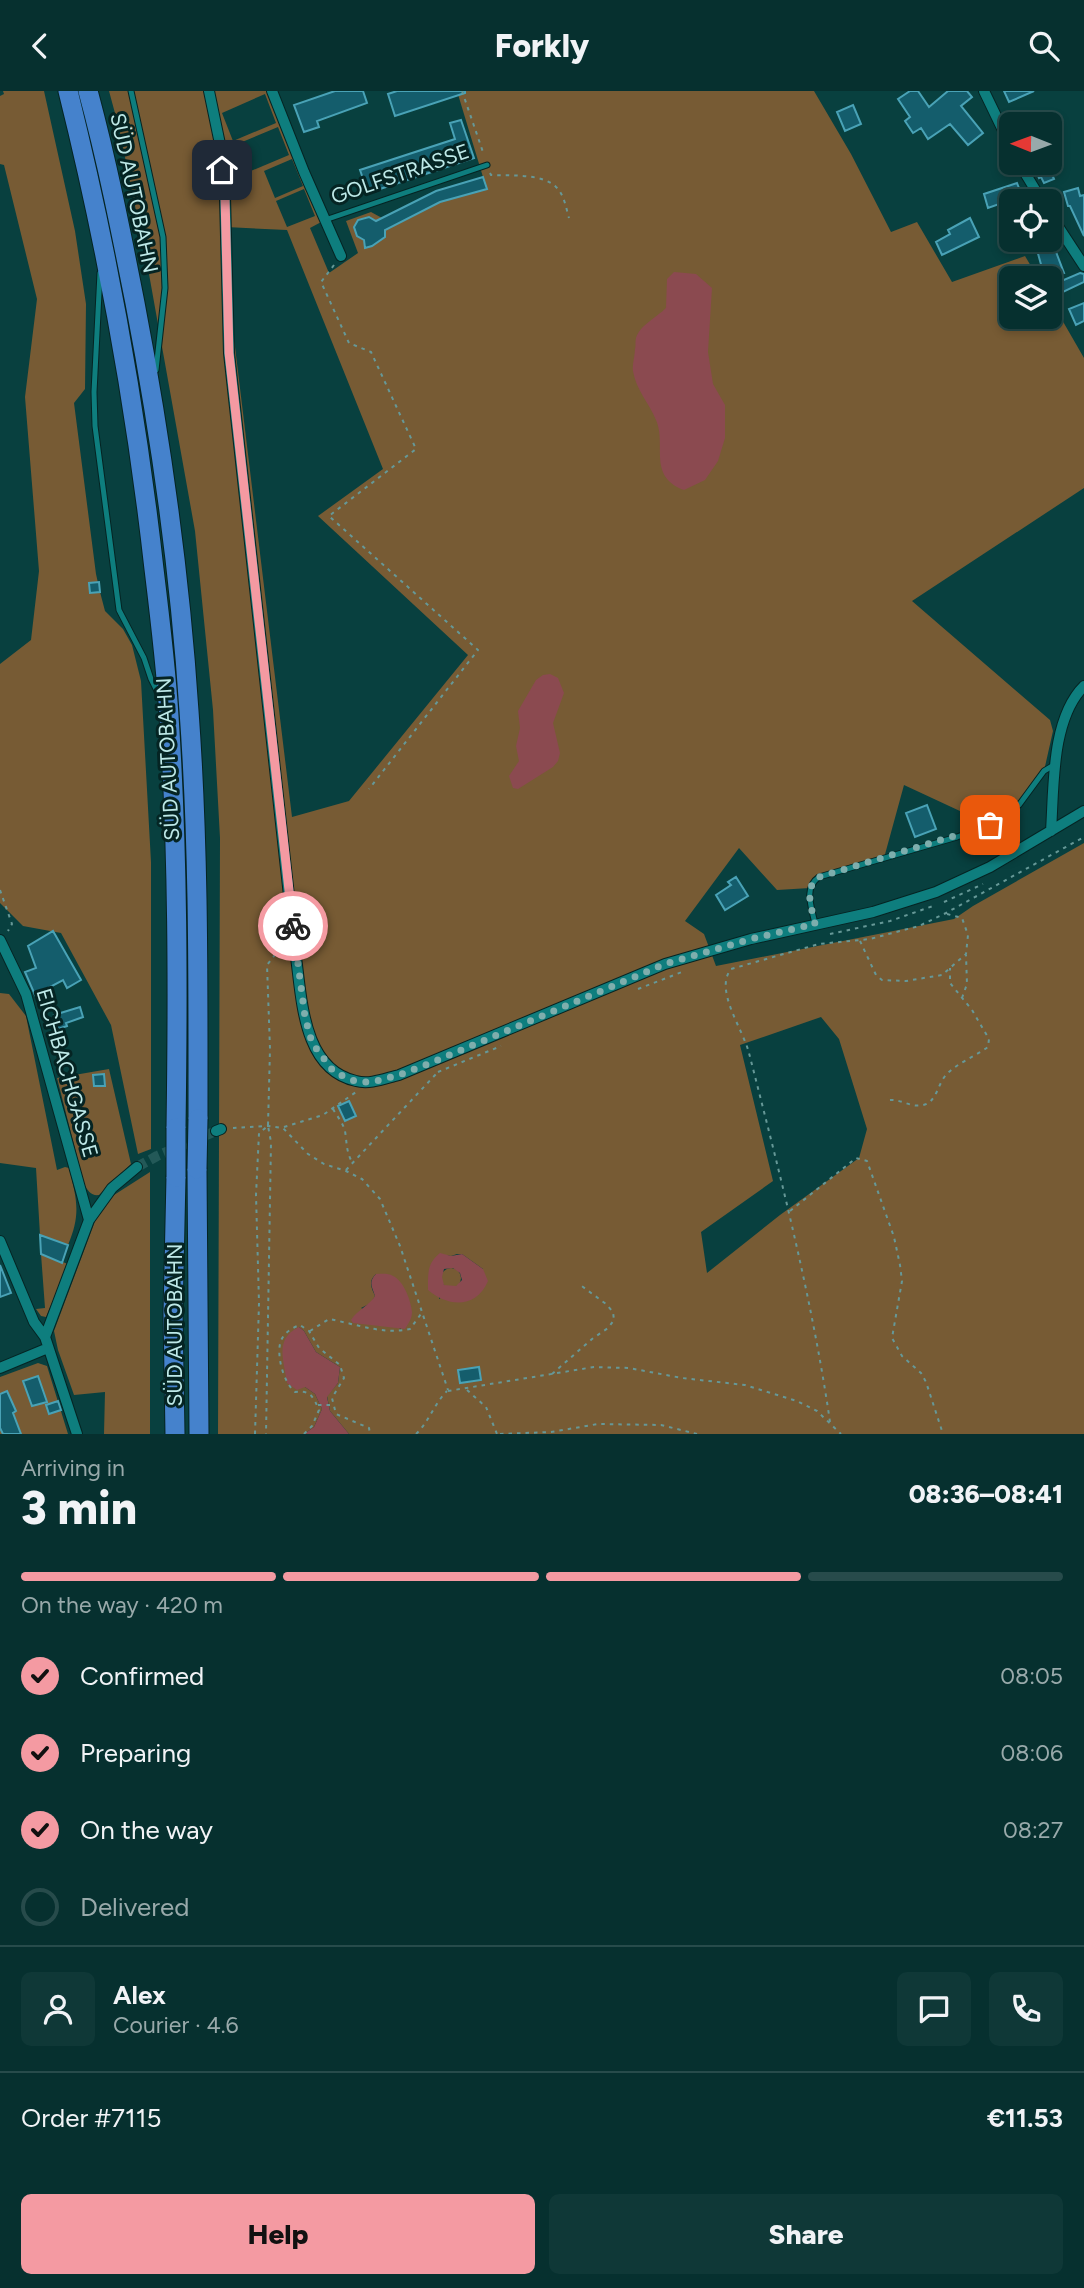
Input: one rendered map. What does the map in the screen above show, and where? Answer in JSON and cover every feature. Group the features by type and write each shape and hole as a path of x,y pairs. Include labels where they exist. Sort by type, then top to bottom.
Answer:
{"highway":[{"name":"SÜD AUTOBAHN","path":"68,91 102,239 122,344 147,504 169,714 175,836 177,965 173,1314 175,1434"},
{"name":"SÜD AUTOBAHN","path":"88,91 122,236 153,397 181,613 197,876 199,1434"}],"street":[{"path":"209,91 220,144 225,197 232,379 295,950 312,1043 334,1072 357,1082 373,1082 399,1075 665,964 751,939 873,912 936,892 990,867 1084,811"},
{"name":"GOLFSTRASSE","path":"272,91 341,256"},
{"path":"984,91 999,122"},
{"path":"1062,232 1084,266"},
{"path":"1051,831 1056,765 1063,722 1084,686"},
{"name":"EICHBACHGASSE","path":"1,941 26,994 89,1220"},
{"path":"0,1368 47,1342 89,1220 112,1188 137,1167"},
{"path":"0,1241 34,1322 47,1342 77,1434"}],"lane":[{"path":"131,91 163,237 165,288 153,397"},
{"name":"GOLFSTRASSE","path":"325,220 488,165"},
{"path":"102,239 94,426 119,610 169,714"},
{"path":"815,924 810,888 813,881 819,877 990,825 1019,804 1044,771 1056,765"}],"path":[{"path":"462,91 491,175 531,176 556,186 569,218"},
{"path":"341,256 321,282 349,343 371,352 416,449 329,516 478,650 369,789"},
{"path":"830,1422 817,1341 789,1212 746,1041 725,993 725,975 731,969 819,944 859,940 919,926 1084,837"},
{"path":"0,890 12,924 1,941"},
{"path":"946,913 962,918 968,935 967,984 962,998"},
{"path":"817,937 819,944"},
{"path":"859,940 870,966 882,980 906,981 942,975 966,954"},
{"path":"266,1434 271,1142 268,1126 270,1049 267,965 278,951 295,950"},
{"path":"890,1100 915,1106 926,1105 934,1098 945,1076 988,1047 989,1039 950,983 950,968"},
{"path":"632,991 684,972"},
{"path":"346,1171 437,1073 501,1046"},
{"path":"219,1130 268,1126 283,1128 311,1121 355,1093 357,1082"},
{"path":"333,1109 342,1122 346,1152 352,1163"},
{"path":"255,1434 259,1303 257,1157 259,1133 268,1126"},
{"path":"283,1128 308,1154 324,1164 362,1179 380,1199 400,1246 448,1391"},
{"path":"789,1212 856,1158 867,1161 894,1237 900,1265 902,1281 892,1338 902,1356 921,1373 943,1434"},
{"path":"551,1374 614,1321 613,1313 606,1304 579,1284"},
{"path":"309,1331 330,1319 365,1329 401,1331 410,1329 422,1312"},
{"path":"303,1434 312,1426 319,1405 313,1396 304,1391 295,1392 288,1387 280,1343 290,1328 300,1325 309,1331 319,1348 340,1365 344,1378 331,1398 336,1414 369,1428 370,1434"},
{"path":"416,1434 437,1402 448,1391 594,1367 629,1368 682,1378 745,1385 797,1401 817,1411 841,1434"},
{"path":"466,1388 486,1407 498,1434 551,1432 598,1424 661,1425 697,1434"},
{"path":"319,1405 333,1405"}],"shaded area":[{"path":"3,91 44,91 75,231 86,304 85,389 74,403 96,574 105,611 123,629 132,645 141,681 151,862 151,1149 138,1154 111,1025 61,933 23,926 0,903 0,664 31,640 39,571 25,397 37,299 4,165 0,164 0,96 4,94"},
{"path":"109,91 272,91 325,220 310,228 329,273 358,253 346,221 371,212 382,218 436,191 483,177 457,91 814,91 851,154 891,232 917,222 952,282 1025,256 1031,266 999,266 999,329 1062,329 1062,320 1084,358 1084,488 912,601 1050,720 1053,731 1044,771 1019,805 990,825 904,785 884,858 819,877 810,888 777,890 739,848 685,921 704,934 716,966 954,919 1084,843 1084,1434 349,1434 330,1411 327,1396 338,1383 340,1367 316,1352 299,1327 305,1387 315,1394 322,1409 314,1427 304,1434 218,1434 220,838 213,710 195,531 149,274","holes":["265,94 276,123 233,141 222,113","278,127 289,155 246,173 235,145","292,159 303,186 275,198 264,171","304,189 315,216 287,227 276,201","226,227 287,230 383,469 318,516 468,655 349,801 292,817 235,347 227,302","821,1017 839,1039 867,1129 859,1158 780,1215 707,1273 701,1232 773,1181 740,1045","462,1254 483,1269 439,1299 444,1255","376,1274 401,1329 361,1308 371,1303 375,1296 371,1282"]},
{"path":"674,272 696,274 712,288 708,352 713,384 725,405 725,438 718,461 705,480 684,490 666,477 662,468 659,430 637,384 633,368 638,333 666,308 667,279"},
{"path":"550,674 558,678 564,693 553,723 560,753 558,761 518,789 513,788 509,776 519,761 516,746 520,728 518,711 536,680"},
{"path":"0,993 9,994 26,1016 57,1170 69,1168 76,1215 68,1245 40,1235 36,1168 0,1163"},
{"path":"109,1069 131,1164 99,1195 94,1195 84,1184 57,1078"},
{"path":"150,1172 150,1434 104,1434 105,1392 74,1395 54,1331 97,1216 114,1195"},
{"path":"440,1253 451,1256 462,1254 483,1269 488,1281 476,1297 469,1301 453,1302 428,1290 429,1269","holes":["453,1268 460,1273 462,1280 456,1286 444,1285 444,1269"]},
{"path":"41,1254 68,1264 46,1317 41,1316 36,1309 45,1308"},
{"path":"451,1268 458,1271 461,1278 458,1285 451,1288 444,1285 441,1278 444,1271"},
{"path":"376,1274 391,1275 404,1287 412,1312 405,1329 353,1323 351,1320 375,1296 371,1282"},
{"path":"299,1327 316,1352 340,1367 338,1383 327,1397 330,1411 349,1434 304,1434 314,1427 322,1409 315,1394 305,1387 297,1390 287,1383 283,1344 291,1332"},
{"path":"38,1363 47,1366 68,1434 0,1434 0,1377"}],"building":[{"path":"335,91 363,91 367,103 317,121 319,127 304,132 294,105"},
{"path":"397,91 465,93 395,116 388,94"},
{"path":"910,91 918,91 929,107 948,91 967,91 972,97 961,106 983,133 968,145 950,124 928,139 921,128 913,133 905,121 910,117 898,99"},
{"path":"1004,91 1034,91 1009,102"},
{"path":"853,105 861,124 845,131 837,112"},
{"path":"461,120 474,158 368,193 360,170 455,139 450,123"},
{"path":"1038,175 1052,175 1054,179 1044,183 1041,177"},
{"path":"483,177 487,189 440,202 385,230 385,237 372,246 365,248 364,240 357,236 354,227 358,220 369,217 376,221 436,191"},
{"path":"1017,183 1019,189 999,189"},
{"path":"1078,188 1080,196 1084,195 1084,236 1068,206 1064,192"},
{"path":"999,189 999,204 988,208 984,194"},
{"path":"970,218 979,237 942,255 936,242 950,234 948,230"},
{"path":"1038,252 1056,252 1061,266 1041,266"},
{"path":"1080,273 1084,274 1084,282 1063,292 1062,281"},
{"path":"1084,303 1084,321 1076,325 1069,309"},
{"path":"99,582 100,592 90,593 89,583"},
{"path":"927,805 936,829 915,837 906,813"},
{"path":"736,877 748,896 725,910 716,895 731,885 728,882"},
{"path":"53,931 81,980 67,988 63,980 35,995 25,972 36,968 28,946"},
{"path":"80,1007 83,1017 58,1029 54,1015"},
{"path":"104,1074 105,1086 94,1086 93,1075"},
{"path":"349,1101 356,1116 345,1121 338,1106"},
{"path":"40,1235 68,1245 62,1263 41,1254"},
{"path":"0,1265 11,1293 0,1297"},
{"path":"479,1367 481,1380 460,1383 458,1370"},
{"path":"38,1376 47,1402 32,1406 23,1381"},
{"path":"7,1391 16,1411 13,1413 21,1434 3,1434 0,1428 0,1394"},
{"path":"58,1401 61,1410 49,1414 46,1405"}],"tunnel":[{"path":"137,1167 216,1131"}],"way so far":[{"path":"293,926 305,1017 312,1043 334,1072 357,1082 373,1082 433,1062 665,964 815,924 809,894 813,881 819,877 990,825"}],"route":[{"path":"222,170 229,353 293,926"}]}
